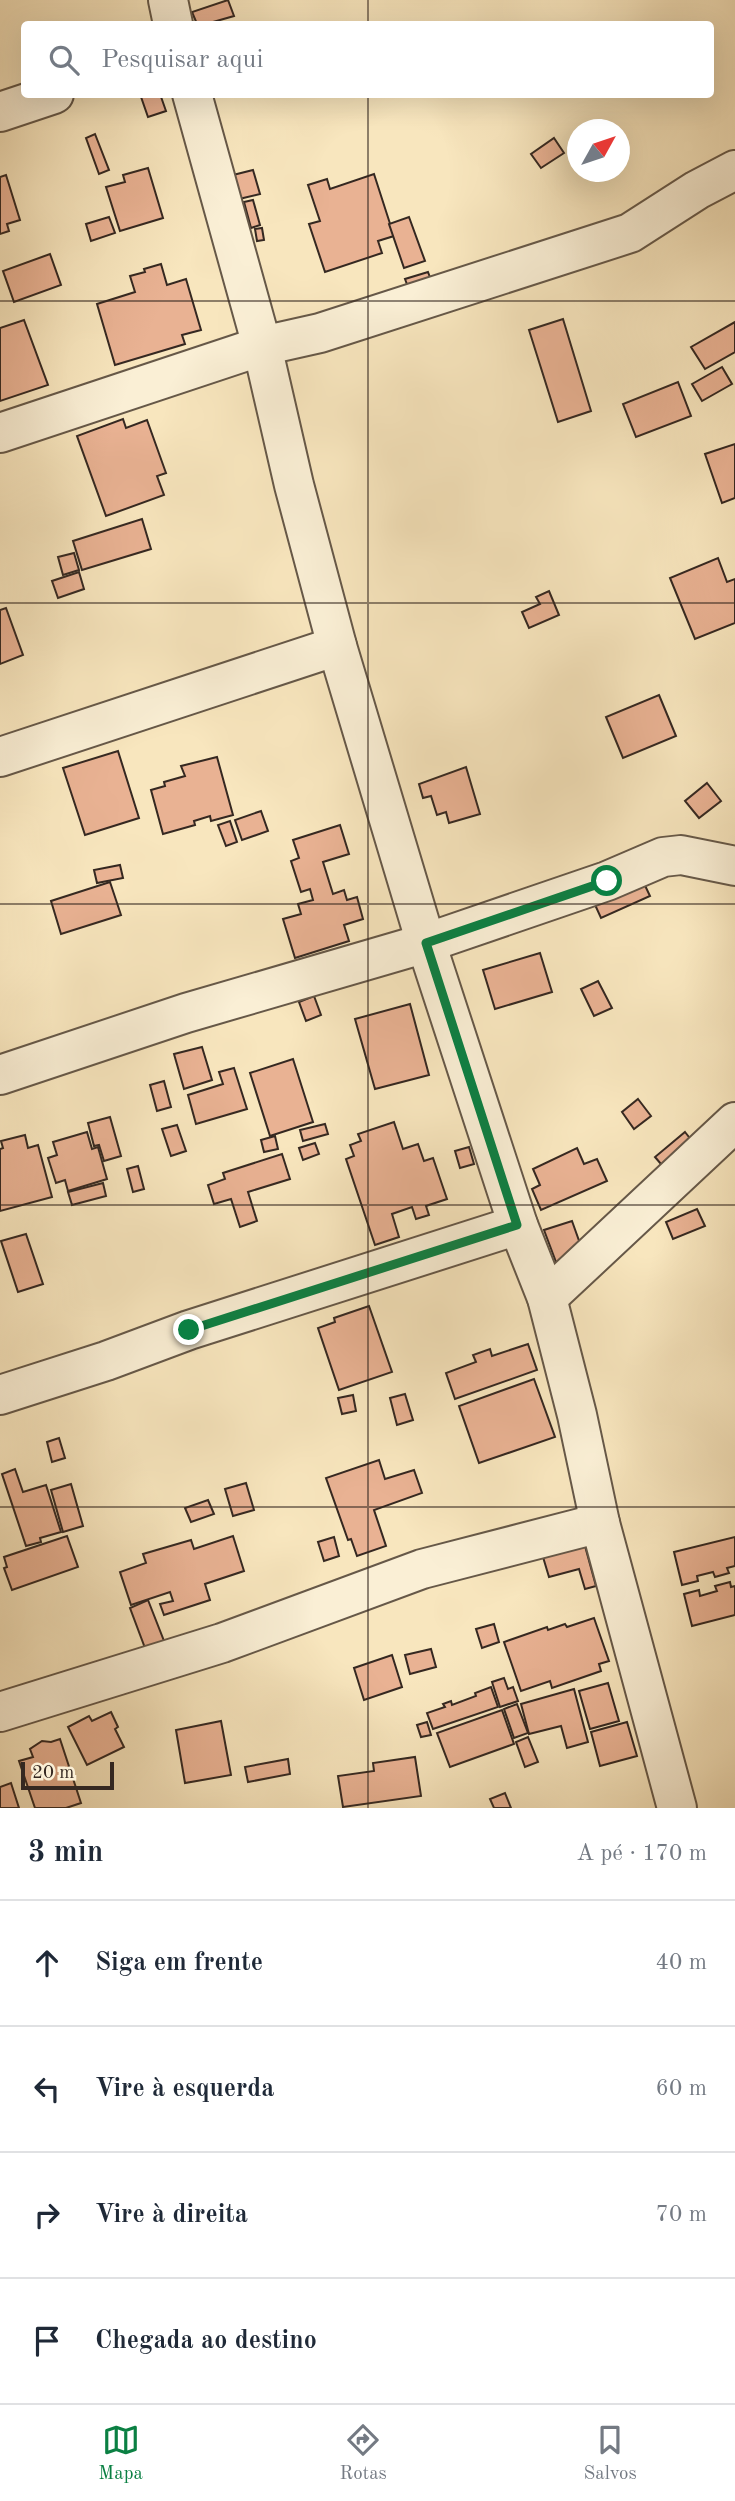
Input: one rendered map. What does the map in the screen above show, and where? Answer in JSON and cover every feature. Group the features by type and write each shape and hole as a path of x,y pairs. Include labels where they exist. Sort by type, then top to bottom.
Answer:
{"street":[{"path":"167,0 172,21"},
{"path":"0,112 42,98"},
{"path":"193,98 262,346 294,485 337,646 426,943 517,1225 547,1298 577,1416 600,1523 677,1808"},
{"path":"0,433 262,346 320,333 630,233 697,190 735,170"},
{"path":"0,757 337,646"},
{"path":"0,1074 186,1013 426,943 607,881 663,857 681,855 735,866"},
{"path":"547,1298 735,1122"},
{"path":"0,1395 260,1307 517,1225"},
{"path":"0,1712 222,1643 422,1569 600,1523"}],"building":[{"path":"228,0 234,16 216,21 196,21 192,12"},
{"path":"141,98 161,98 166,111 148,117"},
{"path":"95,134 109,170 99,174 86,138"},
{"path":"554,138 564,153 541,168 531,154"},
{"path":"148,168 163,218 120,231 106,187 125,182 123,175"},
{"path":"253,170 260,194 239,199 233,175"},
{"path":"374,174 394,236 378,241 382,253 325,272 309,224 320,221 308,185 327,179 330,189"},
{"path":"6,175 20,220 7,224 9,231 0,234 0,177"},
{"path":"253,200 260,225 251,228 244,202"},
{"path":"109,217 115,233 91,241 86,224"},
{"path":"409,217 425,261 404,268 389,224"},
{"path":"262,228 264,240 257,241 255,229"},
{"path":"50,254 61,285 14,302 3,271"},
{"path":"161,264 167,285 186,279 201,330 182,335 185,344 115,365 97,304 135,292 130,276"},
{"path":"428,272 431,280 408,287 405,279"},
{"path":"563,319 591,411 558,422 529,330"},
{"path":"24,320 48,385 0,401 0,328"},
{"path":"735,322 735,352 705,369 691,347"},
{"path":"722,367 732,384 702,401 692,384"},
{"path":"678,382 691,416 636,437 623,404"},
{"path":"123,419 126,428 147,420 166,473 157,476 164,495 106,516 77,436"},
{"path":"735,444 735,498 722,503 705,454"},
{"path":"142,519 151,549 82,570 73,541"},
{"path":"74,553 79,570 63,575 58,557"},
{"path":"718,558 727,582 735,579 735,623 695,639 670,578"},
{"path":"79,572 84,589 58,598 52,581"},
{"path":"549,591 559,615 529,628 522,612 540,604 536,597"},
{"path":"6,608 23,655 0,664 0,610"},
{"path":"659,695 676,736 623,758 606,717"},
{"path":"118,751 139,818 85,835 63,768"},
{"path":"217,757 233,815 211,821 210,816 194,821 195,825 163,834 151,790 165,786 164,782 185,776 181,766"},
{"path":"466,767 480,814 449,823 446,812 437,815 431,796 423,798 419,784"},
{"path":"707,783 721,801 699,818 685,801"},
{"path":"261,811 268,831 242,840 235,820"},
{"path":"230,821 237,842 226,846 218,825"},
{"path":"340,825 349,854 323,862 333,894 344,890 347,900 357,897 363,919 344,925 349,941 295,958 283,919 301,914 298,904 313,900 310,889 301,892 291,861 299,858 293,840"},
{"path":"120,865 123,878 97,883 94,870"},
{"path":"640,875 650,896 601,918 591,896"},
{"path":"110,882 121,915 61,934 51,901"},
{"path":"540,953 552,992 495,1009 483,970"},
{"path":"598,981 612,1008 594,1016 581,989"},
{"path":"314,996 321,1015 306,1021 299,1002"},
{"path":"410,1004 429,1075 375,1089 355,1019"},
{"path":"202,1047 212,1080 184,1089 174,1054"},
{"path":"293,1059 313,1122 270,1136 250,1073"},
{"path":"234,1068 247,1109 196,1124 188,1095 223,1084 219,1072"},
{"path":"164,1081 171,1107 157,1111 150,1085"},
{"path":"638,1099 651,1116 634,1129 622,1112"},
{"path":"110,1117 121,1156 104,1161 99,1145 94,1146 88,1123"},
{"path":"394,1122 403,1149 418,1144 424,1161 433,1158 447,1199 426,1206 429,1215 416,1219 412,1207 392,1214 399,1237 375,1245 346,1159 354,1156 350,1145 361,1141 358,1134"},
{"path":"325,1124 328,1134 303,1141 300,1130"},
{"path":"177,1125 186,1151 171,1156 162,1129"},
{"path":"87,1132 92,1149 98,1147 107,1179 68,1191 65,1180 56,1183 48,1158 57,1155 53,1142"},
{"path":"685,1132 696,1146 667,1171 655,1157"},
{"path":"25,1135 28,1148 38,1145 52,1197 0,1211 1,1141"},
{"path":"275,1136 278,1149 264,1152 261,1140"},
{"path":"315,1143 319,1154 303,1160 299,1148"},
{"path":"469,1147 474,1164 460,1168 455,1151"},
{"path":"577,1148 584,1164 597,1159 607,1181 541,1210 532,1189 540,1185 533,1169"},
{"path":"282,1154 290,1179 248,1192 257,1221 240,1227 231,1199 214,1204 208,1185 225,1179 223,1173"},
{"path":"138,1166 144,1189 133,1192 127,1169"},
{"path":"103,1183 106,1196 72,1205 68,1192"},
{"path":"697,1209 705,1226 673,1239 666,1222"},
{"path":"572,1221 583,1252 556,1262 544,1230"},
{"path":"26,1234 43,1284 18,1292 1,1241"},
{"path":"369,1306 392,1372 339,1390 318,1328 335,1322 334,1318"},
{"path":"528,1344 537,1370 455,1399 446,1373 476,1362 473,1355 490,1349 492,1356"},
{"path":"534,1379 555,1437 479,1463 459,1406"},
{"path":"405,1394 413,1420 397,1425 390,1398"},
{"path":"353,1395 356,1411 342,1414 338,1398"},
{"path":"59,1438 65,1458 52,1462 47,1442"},
{"path":"379,1460 385,1479 414,1470 422,1493 374,1510 386,1546 357,1556 351,1539 348,1540 326,1478"},
{"path":"15,1469 23,1492 46,1485 61,1532 40,1538 41,1542 26,1546 2,1474"},
{"path":"246,1483 254,1510 233,1516 225,1489"},
{"path":"71,1484 83,1526 63,1532 51,1490"},
{"path":"208,1500 214,1514 191,1522 185,1508"},
{"path":"67,1536 78,1567 12,1590 4,1568 7,1567 4,1557"},
{"path":"233,1536 244,1571 205,1584 210,1600 164,1615 160,1604 173,1601 170,1592 131,1605 120,1572 146,1563 143,1554 191,1540 194,1549"},
{"path":"334,1537 339,1556 324,1561 318,1542"},
{"path":"735,1537 735,1566 727,1568 729,1573 715,1577 713,1572 697,1576 698,1581 682,1585 674,1552"},
{"path":"585,1546 596,1586 585,1589 579,1569 549,1577 543,1557"},
{"path":"730,1582 731,1587 735,1586 735,1615 692,1626 684,1594 699,1590 700,1596 717,1591 715,1586"},
{"path":"148,1600 164,1641 145,1648 130,1608"},
{"path":"594,1618 609,1661 599,1664 601,1671 552,1688 550,1681 521,1691 504,1642 547,1627 548,1630 565,1624 567,1627"},
{"path":"494,1624 499,1642 482,1648 476,1629"},
{"path":"431,1649 436,1667 410,1674 405,1655"},
{"path":"392,1655 402,1687 364,1700 354,1668"},
{"path":"504,1678 508,1689 513,1687 518,1701 500,1707 492,1682"},
{"path":"608,1683 619,1721 590,1729 579,1691"},
{"path":"491,1687 498,1707 433,1729 427,1713 445,1707 443,1704 451,1701 452,1705 476,1696 475,1693"},
{"path":"574,1689 588,1742 567,1748 561,1726 529,1734 521,1704"},
{"path":"517,1704 528,1733 514,1738 504,1709"},
{"path":"502,1710 514,1744 450,1767 437,1733"},
{"path":"111,1712 118,1727 115,1729 124,1747 87,1765 68,1727 89,1716 92,1721"},
{"path":"221,1721 231,1775 185,1783 176,1730"},
{"path":"427,1722 431,1735 421,1737 417,1725"},
{"path":"627,1722 637,1756 600,1766 591,1732"},
{"path":"528,1737 538,1762 525,1767 516,1742"},
{"path":"60,1739 81,1803 66,1808 35,1808 19,1761 33,1757 30,1749 42,1741"},
{"path":"415,1757 421,1796 343,1807 338,1776 374,1771 373,1763"},
{"path":"288,1759 290,1774 248,1782 245,1767"},
{"path":"11,1783 19,1808 0,1808 0,1787"},
{"path":"505,1793 511,1808 494,1808 490,1799"}],"route":[{"path":"189,1330 517,1225 426,943 607,881"}]}
